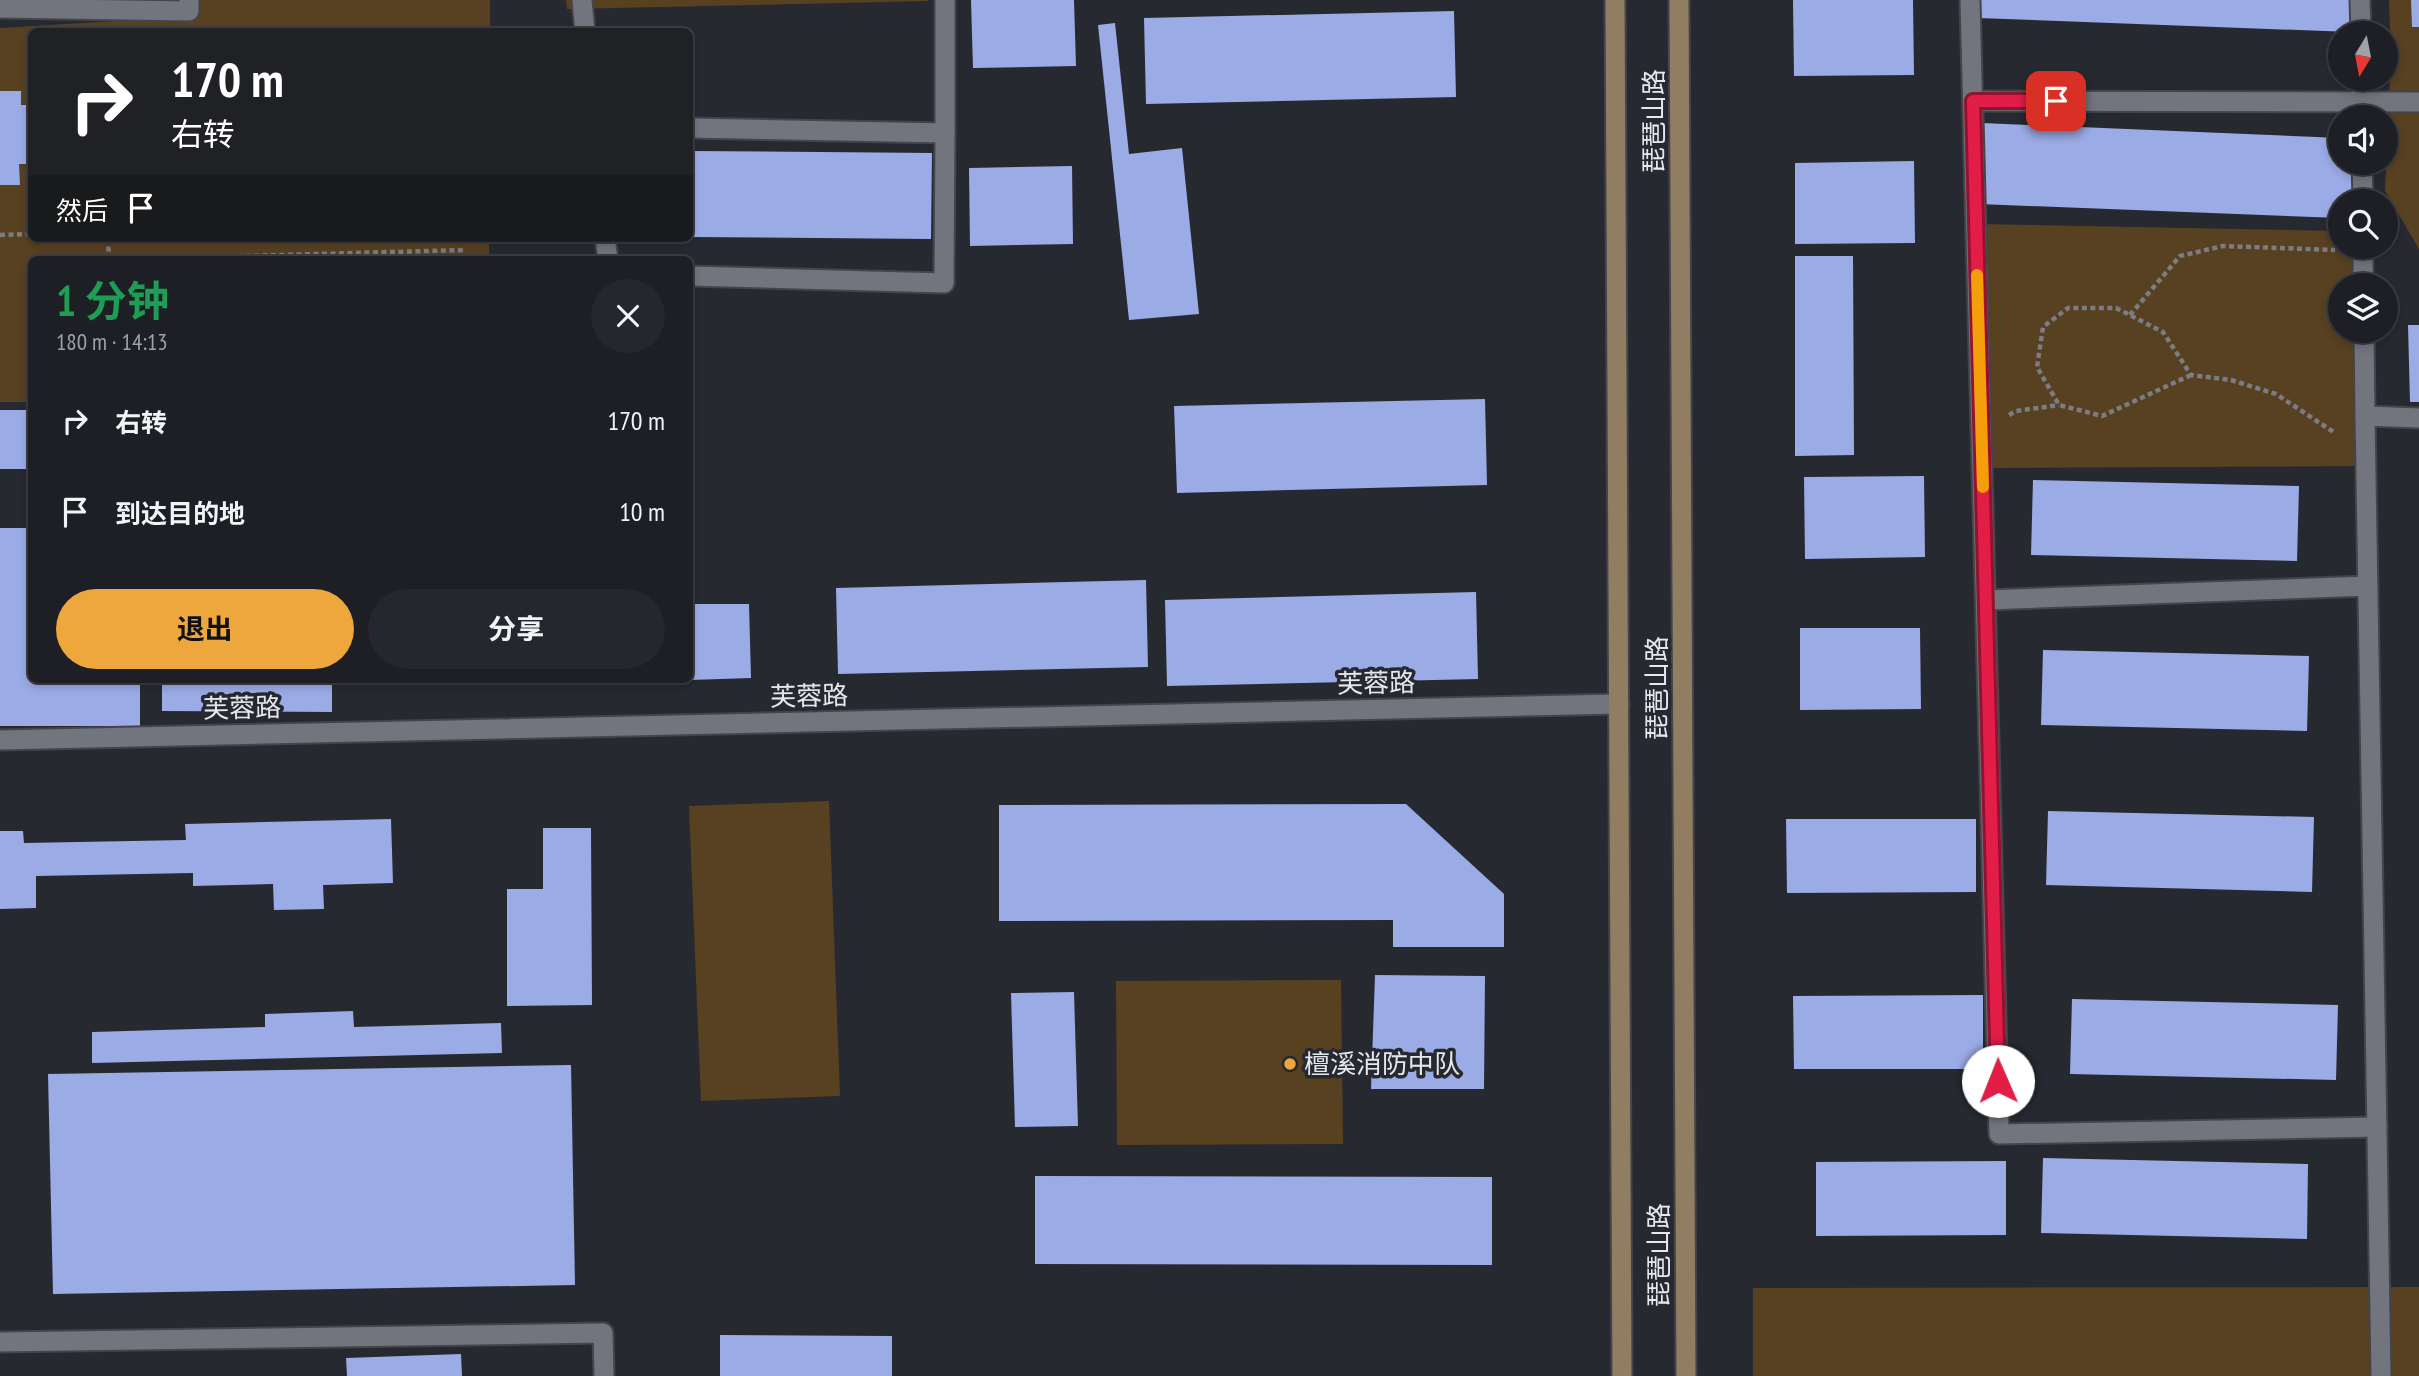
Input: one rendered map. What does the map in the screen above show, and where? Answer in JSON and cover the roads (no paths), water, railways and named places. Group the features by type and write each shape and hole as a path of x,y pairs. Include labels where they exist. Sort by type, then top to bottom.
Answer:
{"main road":[{"name":"琵琶山路","path":"1615,0 1622,1376"},
{"name":"琵琶山路","path":"1679,0 1686,1376"}],"street":[{"path":"0,8 189,10 189,0"},
{"path":"582,0 585,28"},
{"path":"693,276 944,283 945,0"},
{"path":"1970,0 1999,1135 2376,1127"},
{"path":"2360,0 2361,21"},
{"path":"1973,101 2328,109"},
{"path":"2398,105 2419,102"},
{"path":"693,128 945,133"},
{"path":"2364,343 2381,1376"},
{"path":"2365,416 2419,418"},
{"path":"1986,600 2368,586"},
{"name":"芙蓉路","path":"0,740 1619,704"},
{"path":"0,1342 603,1333 604,1376"}],"place":[{"name":"檀溪消防中队","path":"1290,1064"}]}
